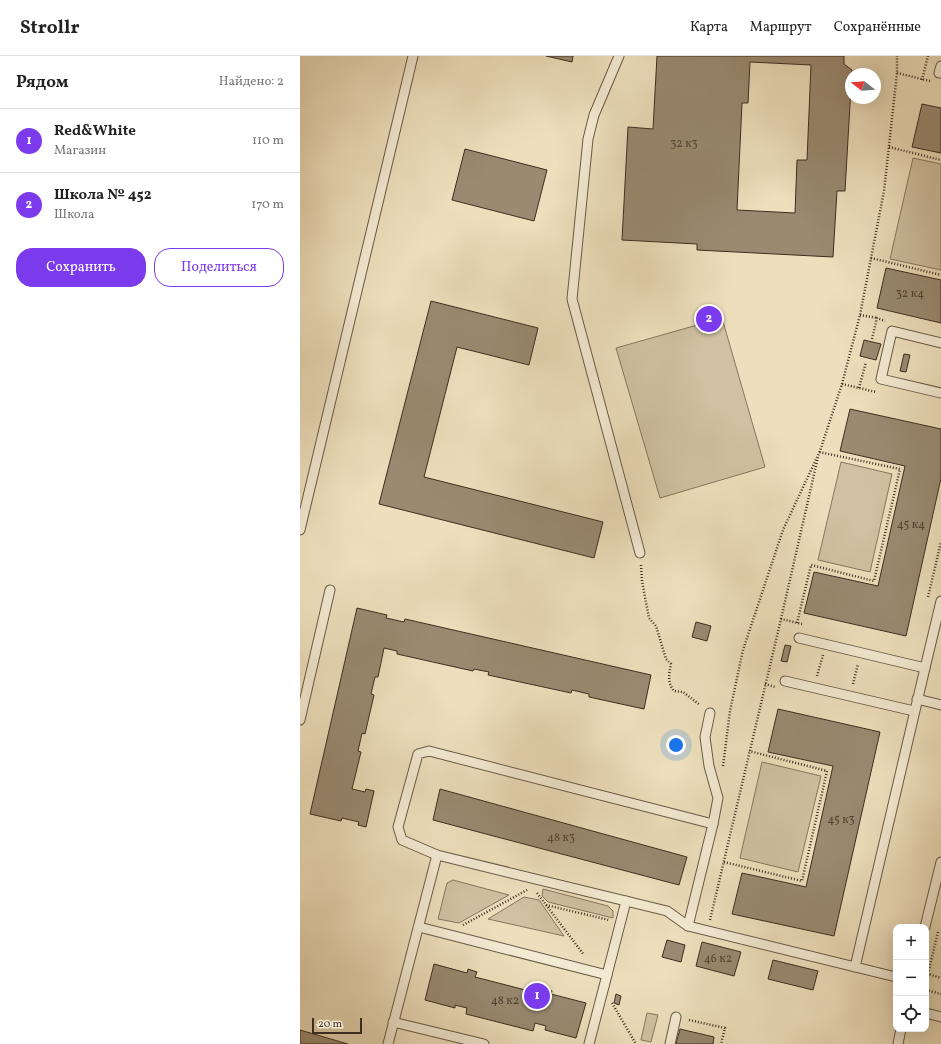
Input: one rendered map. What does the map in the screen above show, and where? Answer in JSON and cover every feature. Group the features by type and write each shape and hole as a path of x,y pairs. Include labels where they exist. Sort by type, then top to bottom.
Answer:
{"lane":[{"path":"300,530 413,56"},
{"path":"619,56 594,115 588,139 572,299 640,553"},
{"path":"941,66 939,73 941,73"},
{"path":"941,343 892,331 881,379 941,393"},
{"path":"300,720 330,590"},
{"path":"855,967 941,601"},
{"path":"799,638 925,668"},
{"path":"785,681 914,711"},
{"path":"917,699 941,705"},
{"path":"688,926 718,798 709,766 705,737 710,713"},
{"path":"713,824 430,751 418,754 398,827 402,840 437,855 667,911 688,926 893,976"},
{"path":"388,1044 437,855"},
{"path":"926,924 941,862"},
{"path":"589,1044 626,901"},
{"path":"419,927 607,976"},
{"path":"929,1014 941,1017"},
{"path":"670,1044 676,1017"},
{"path":"394,1022 484,1044"},
{"path":"898,1044 900,1032"}],"path":[{"path":"718,923 710,921 749,751 820,451 842,384 860,315 884,191 898,56"},
{"path":"897,73 922,80 928,56"},
{"path":"889,147 941,160"},
{"path":"871,258 941,275"},
{"path":"860,315 876,318"},
{"path":"859,388 866,362"},
{"path":"797,623 811,565 874,581 900,469 820,451"},
{"path":"722,772 730,711 743,650 783,530 820,451"},
{"path":"640,553 642,581 646,593 646,607 649,618 656,626 666,659 671,664 669,678 670,686 674,691 683,692 710,713 730,711"},
{"path":"781,619 804,625"},
{"path":"814,688 826,644"},
{"path":"850,696 861,653"},
{"path":"724,862 802,881 828,771 749,751"},
{"path":"447,934 532,887 598,973"},
{"path":"546,904 620,923"},
{"path":"929,966 939,928"},
{"path":"929,975 941,978"},
{"path":"604,988 636,1044"},
{"path":"929,991 941,994"},
{"path":"676,1017 725,1028 721,1044"}],"shaded area":[{"path":"913,158 941,164 941,270 890,259"},
{"path":"722,318 765,467 660,498 616,348"},
{"path":"841,462 892,474 870,572 818,560"},
{"path":"762,762 821,776 798,872 740,858"},
{"path":"453,880 509,895 459,923 438,919 447,883"},
{"path":"543,889 608,906 613,911 613,918 548,902 542,896"},
{"path":"524,897 539,900 564,936 488,919"},
{"path":"647,1013 658,1015 651,1042 641,1040"}],"building":[{"path":"546,56 573,56 572,62"},
{"path":"657,56 844,56 844,64 849,68 845,68 845,104 850,104 845,191 837,191 833,257 697,250 697,244 622,240 628,127 653,129","holes":["750,62 811,65 807,160 797,160 795,213 737,210 742,103 748,103"]},
{"path":"922,104 941,108 941,153 912,147"},
{"path":"465,149 547,170 534,221 452,200"},
{"path":"886,268 941,280 941,323 877,308"},
{"path":"431,301 538,328 529,365 457,347 424,477 603,522 594,558 379,504"},
{"path":"864,340 881,344 876,360 860,356"},
{"path":"904,354 910,355 906,372 900,371"},
{"path":"850,409 941,429 941,478 906,636 804,613 814,572 878,586 905,466 840,451"},
{"path":"357,608 387,615 386,618 404,622 405,619 651,675 644,709 589,697 589,694 572,690 571,693 488,675 489,672 474,669 473,671 397,654 397,651 384,648 378,677 375,677 371,694 374,695 365,734 362,733 358,751 361,752 352,789 365,792 366,789 374,791 366,827 358,825 359,822 342,818 341,821 310,814"},
{"path":"696,622 711,626 707,641 692,637"},
{"path":"785,645 791,646 787,662 781,661"},
{"path":"778,709 880,732 834,936 732,914 742,873 806,887 833,766 768,752"},
{"path":"440,789 687,857 679,885 433,820"},
{"path":"667,940 685,945 681,962 662,957"},
{"path":"702,942 741,952 734,976 696,966"},
{"path":"773,960 818,971 813,990 768,979"},
{"path":"434,964 467,973 468,969 477,972 475,977 541,994 543,989 552,991 551,994 586,1003 576,1038 545,1030 546,1026 535,1023 533,1031 466,1014 467,1008 455,1005 455,1008 425,1000"},
{"path":"616,994 621,996 619,1005 614,1003"},
{"path":"680,1029 714,1037 713,1044 676,1044"},
{"path":"300,1030 348,1044 300,1044"}],"place":[{"name":"Школа № 452","path":"709,319"},
{"name":"Red&White","path":"537,996"}]}
